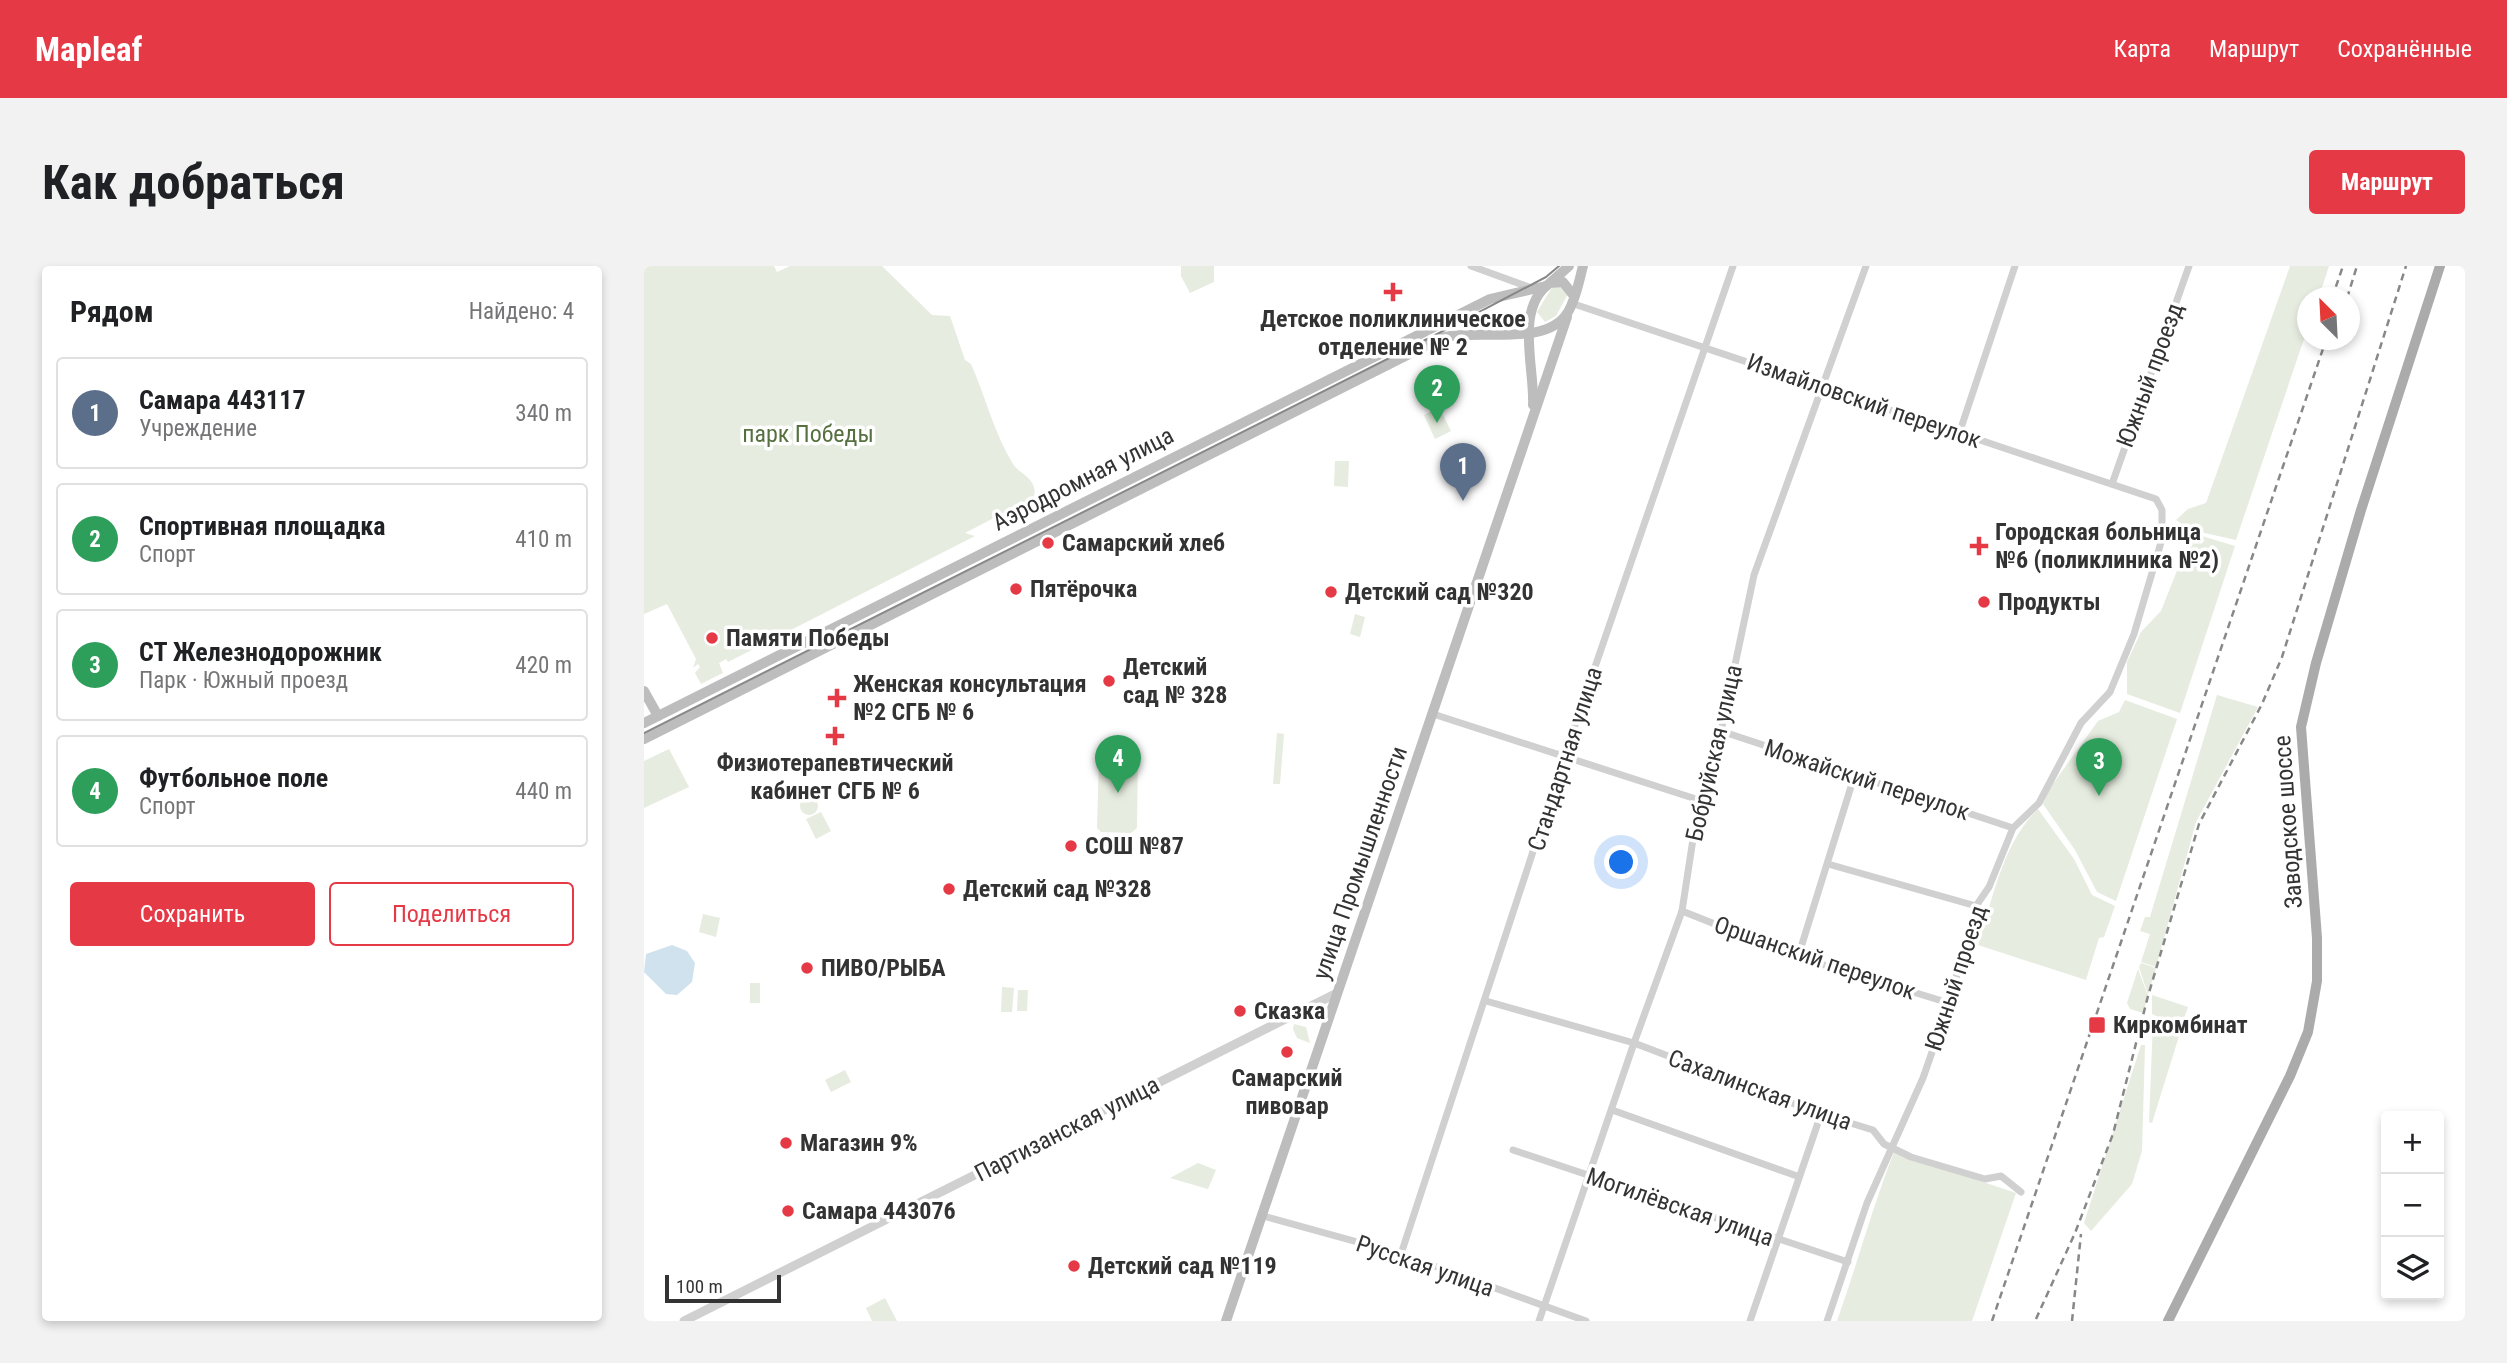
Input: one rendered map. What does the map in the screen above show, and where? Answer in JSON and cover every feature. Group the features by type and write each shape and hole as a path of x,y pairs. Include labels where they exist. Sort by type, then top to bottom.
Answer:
{"main road":[{"path":"1560,322 1548,327 1542,326 1535,321 1532,309 1548,284 1569,266"},
{"name":"улица Промышленности","path":"1227,1321 1583,266"},
{"name":"Заводское шоссе","path":"2168,1321 2290,1076 2308,1032 2317,981 2317,938 2301,727 2316,663 2353,535 2440,266"},
{"path":"1528,334 1551,328 1560,322 1571,304 1563,282 1548,284"},
{"name":"Аэродромная улица","path":"644,723 1431,328 1502,294 1548,284"},
{"name":"улица Промышленности","path":"1532,309 1528,334 1534,371 1532,419"},
{"name":"Аэродромная улица","path":"644,740 1441,338 1469,332 1528,334"},
{"path":"644,691 658,716"}],"street":[{"path":"1471,266 1490,269 1529,287"},
{"name":"Стандартная улица","path":"1401,1254 1564,757 1733,266"},
{"name":"Бобруйская улица","path":"1539,1321 1633,1043 1682,911 1699,800 1721,731 1754,575 1866,266"},
{"path":"1959,434 2015,266"},
{"name":"Южный проезд","path":"2112,484 2189,266"},
{"name":"Измайловский переулок","path":"1571,304 1706,346 2156,499"},
{"name":"Южный проезд","path":"1828,1321 1867,1203 1893,1149 1949,1003 1976,906 1989,887 2013,828 2039,803 2081,723 2110,692 2134,634 2162,540 2162,510 2156,499"},
{"path":"1433,713 1699,800"},
{"name":"Можайский переулок","path":"1721,731 2013,828"},
{"path":"1798,957 1854,777"},
{"path":"1828,864 1976,906"},
{"name":"Оршанский переулок","path":"1682,911 1798,957 1949,1003"},
{"name":"Партизанская улица","path":"684,1321 1337,993"},
{"name":"Сахалинская улица","path":"1486,1001 1633,1043 1821,1114 1873,1130 1884,1144 1893,1149 1985,1179 2001,1176 2021,1192"},
{"path":"1612,1110 1797,1176"},
{"path":"1749,1321 1797,1176 1821,1114"},
{"name":"Могилёвская улица","path":"1513,1150 1848,1262"},
{"name":"Русская улица","path":"1263,1216 1401,1254 1586,1321"}],"green space":[{"name":"парк Победы","path":"644,266 774,266 777,272 790,266 882,266 932,315 950,316 965,360 971,364 1001,440 1013,464 1031,481 1034,497 965,533 975,536 728,662 726,659 719,663 723,673 701,684 695,673 700,667 698,664 693,668 696,659 667,604 644,614"},
{"path":"1181,266 1214,266 1214,282 1190,293 1181,276"},
{"path":"2290,266 2329,266 2322,287 2297,287 2297,350 2300,350 2236,540 2191,530 2176,520 2188,509 2206,503"},
{"path":"1558,285 1569,292 1556,316 1545,322 1537,312 1551,289"},
{"path":"1439,407 1451,431 1435,439 1424,415"},
{"path":"1335,461 1349,461 1348,487 1334,486"},
{"path":"2192,533 2235,546 2180,713 2127,694 2127,662 2141,632 2161,611"},
{"path":"1355,614 1365,617 1360,637 1350,634"},
{"path":"2217,695 2258,707 2196,822 2156,967 2141,962 2150,934 2140,931 2145,917 2150,917"},
{"path":"2125,700 2177,719 2116,901 2097,892 2075,850 2043,804 2050,788 2098,721 2119,712"},
{"path":"1277,733 1284,734 1280,784 1273,784"},
{"path":"669,749 689,787 644,808 644,761"},
{"path":"1105,753 1133,753 1138,758 1137,828 1131,833 1101,832 1097,828 1099,758"},
{"path":"809,797 815,800 818,806 815,812 809,815 803,812 800,806 803,800"},
{"path":"2038,809 2074,859 2092,895 2115,906 2104,937 2099,938 2086,980 1978,945 2007,855 2026,823"},
{"path":"821,812 831,831 816,839 806,819"},
{"path":"703,914 720,918 716,937 699,932"},
{"path":"2141,963 2156,968 2148,995 2139,967"},
{"path":"2138,969 2148,996 2143,1013 2130,1009 2127,1003"},
{"path":"750,983 760,983 760,1003 750,1003"},
{"path":"1002,987 1014,988 1012,1012 1001,1012"},
{"path":"1018,990 1028,990 1027,1011 1017,1011"},
{"path":"2152,995 2188,1007 2181,1027 2152,1014"},
{"path":"2153,1022 2180,1033 2152,1123 2149,1122"},
{"path":"1294,1024 1306,1027 1310,1043 1297,1038"},
{"path":"2141,1045 2145,1045 2142,1151 2132,1184 2091,1231 2084,1223"},
{"path":"845,1070 851,1082 831,1092 825,1080"},
{"path":"1894,1152 2016,1193 1972,1321 1837,1321"},
{"path":"1198,1163 1216,1170 1208,1189 1170,1178"},
{"path":"885,1298 897,1321 872,1321 866,1308"}],"water":[{"path":"672,945 687,951 695,963 692,982 677,995 666,994 644,972 646,954"}],"tram line":[{"path":"644,733 1443,331 1546,277 1559,266"}],"railway":[{"path":"2336,287 2343,266"},
{"path":"2350,287 2357,266"},
{"path":"2036,1319 2075,1233 2113,1134 2148,996 2199,824 2262,704 2282,657 2406,266"},
{"path":"1992,1321 2323,350"},
{"path":"2072,1321 2081,1234"}],"place":[{"name":"Детское поликлиническое отделение № 2","path":"1393,292"},
{"name":"Спортивная площадка","path":"1437,423"},
{"name":"Самара 443117","path":"1463,501"},
{"name":"Самарский хлеб","path":"1048,543"},
{"name":"Городская больница №6 (поликлиника №2)","path":"1979,546"},
{"name":"Пятёрочка","path":"1016,589"},
{"name":"Детский сад №320","path":"1331,592"},
{"name":"Продукты","path":"1984,602"},
{"name":"Памяти Победы","path":"712,638"},
{"name":"Детский сад № 328","path":"1109,681"},
{"name":"Женская консультация №2 СГБ № 6","path":"837,698"},
{"name":"Физиотерапевтический кабинет СГБ № 6","path":"835,736"},
{"name":"Футбольное поле","path":"1118,793"},
{"name":"СТ Железнодорожник","path":"2099,796"},
{"name":"СОШ №87","path":"1071,846"},
{"name":"Детский сад №328","path":"949,889"},
{"name":"ПИВО/РЫБА","path":"807,968"},
{"name":"Сказка","path":"1240,1011"},
{"name":"Киркомбинат","path":"2097,1025"},
{"name":"Самарский пивовар","path":"1287,1052"},
{"name":"Магазин 9%","path":"786,1143"},
{"name":"Самара 443076","path":"788,1211"},
{"name":"Детский сад №119","path":"1074,1266"}]}
